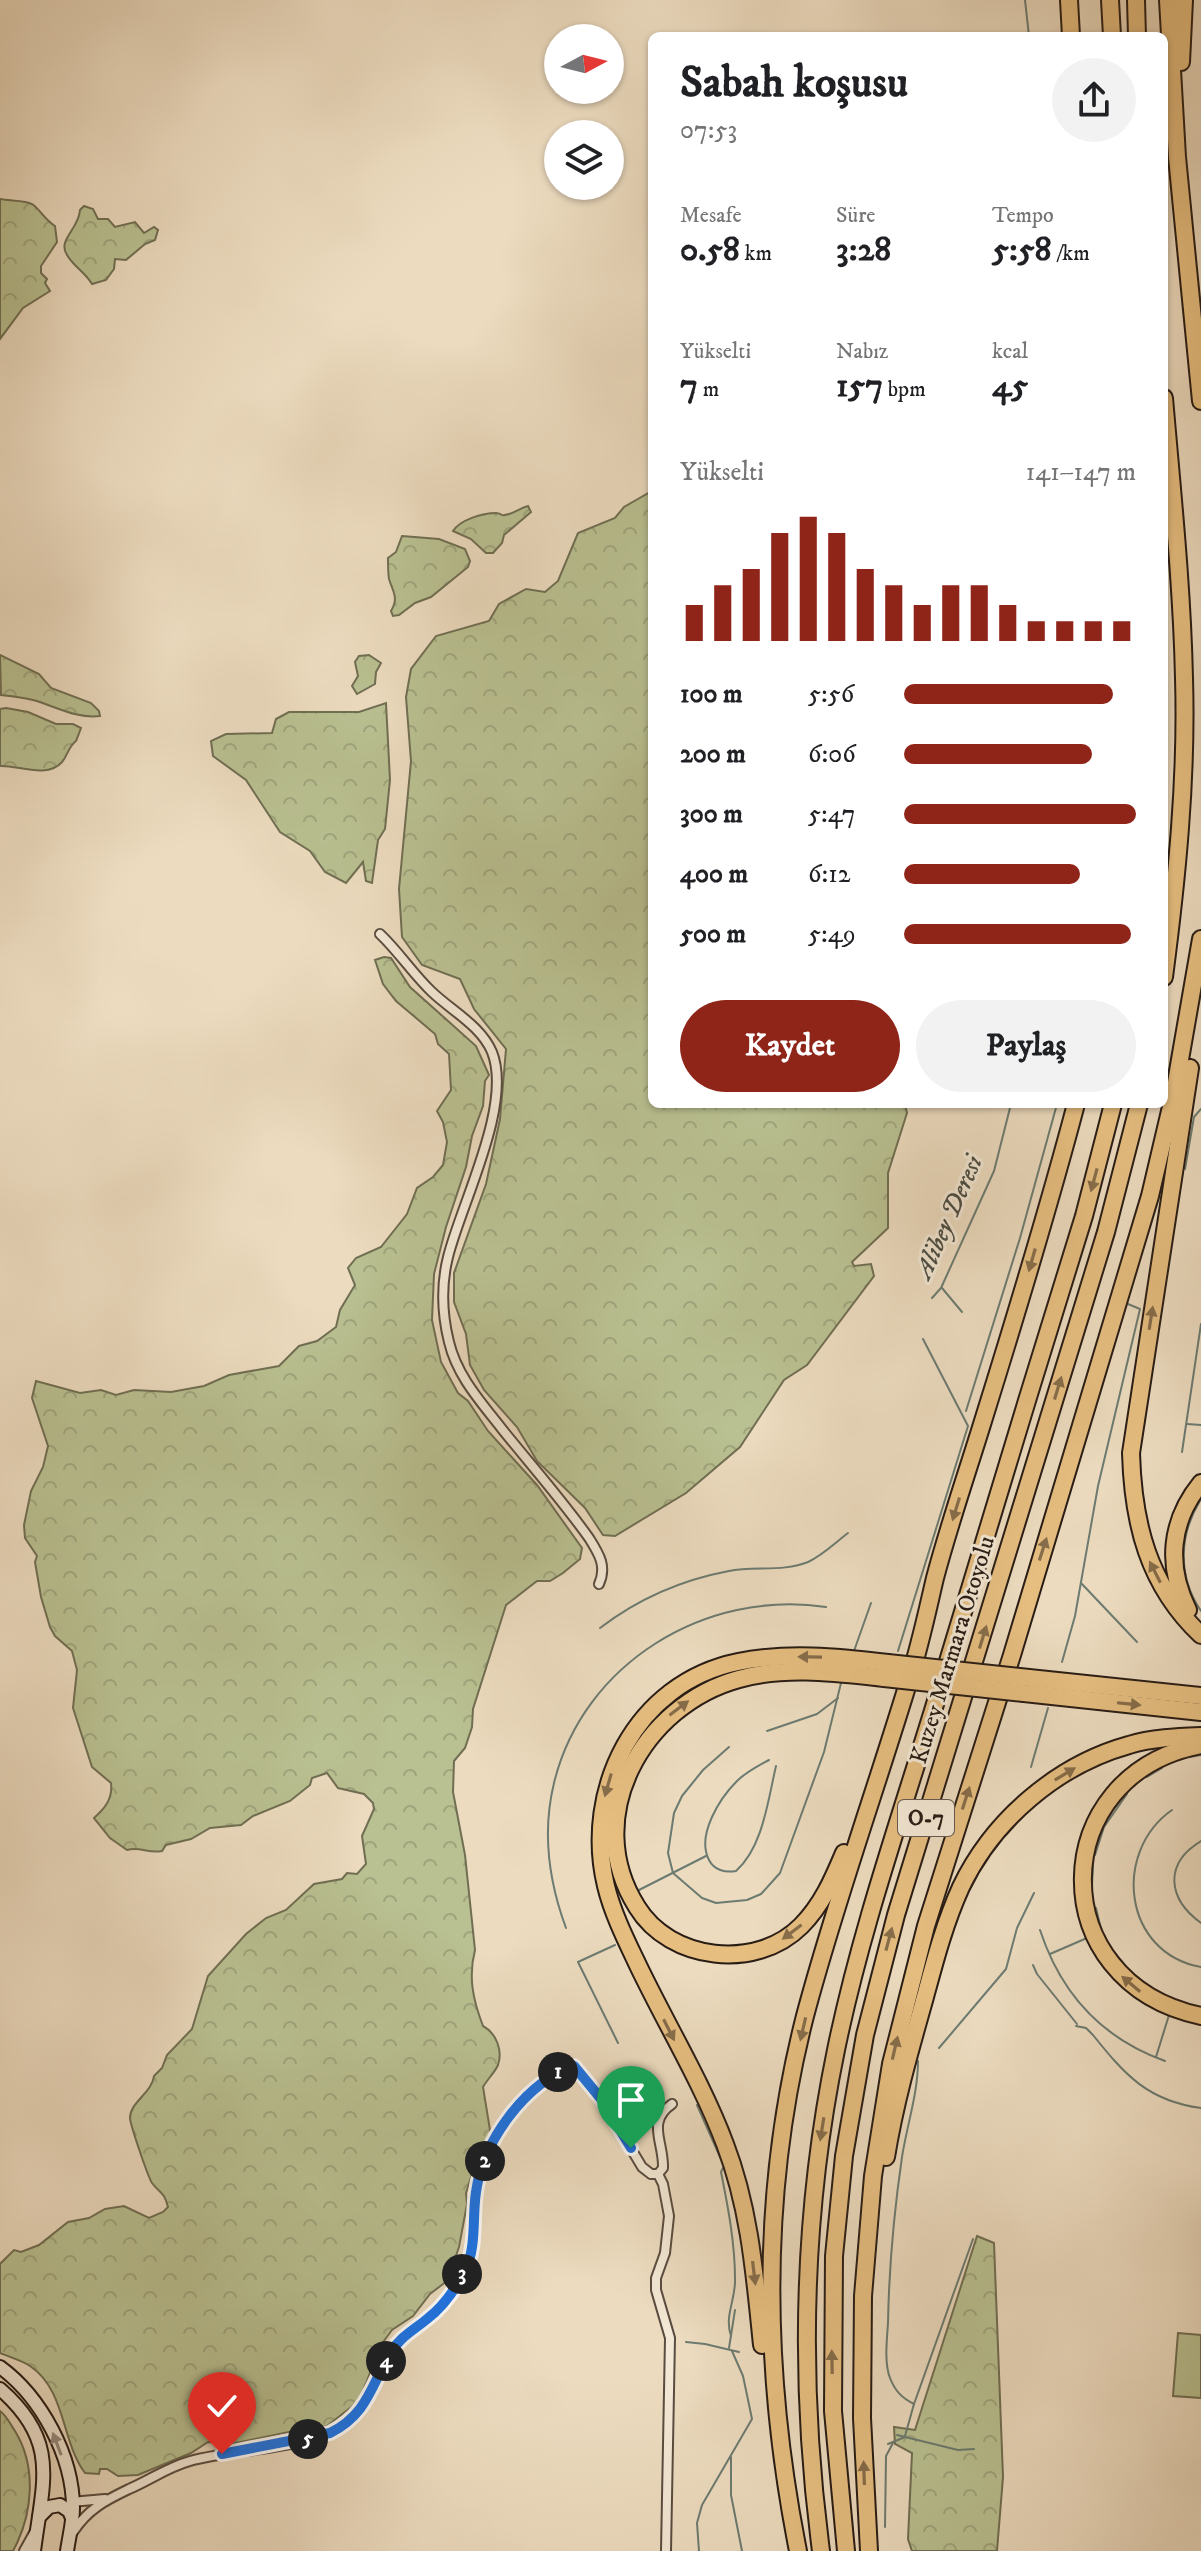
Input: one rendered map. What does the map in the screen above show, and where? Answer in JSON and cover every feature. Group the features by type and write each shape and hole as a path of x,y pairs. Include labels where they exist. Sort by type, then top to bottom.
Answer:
{"highway":[{"path":"1069,0 1071,32"},
{"path":"1078,0 1079,32"},
{"path":"1110,0 1112,32"},
{"path":"1136,0 1137,32"},
{"path":"1168,0 1177,157 1201,401"},
{"path":"1184,0 1181,78 1195,271 1193,307"},
{"path":"1168,444 1181,594 1184,741 1177,866 1168,943"},
{"path":"869,2551 863,2441 865,2254 879,2131 891,2064 926,1926 1012,1655 1147,1208 1174,1094 1201,939"},
{"path":"1201,993 1131,1453 1132,1495 1148,1558 1175,1605 1201,1635"},
{"path":"796,2544 779,2437 772,2347 771,2260 782,2139 805,2018 922,1636 935,1578 1075,1108"},
{"name":"Kuzey Marmara Otoyolu","path":"821,2551 808,2428 806,2319 815,2185 836,2048 874,1899 1080,1230 1112,1108"},
{"name":"Kuzey Marmara Otoyolu","path":"846,2551 833,2411 834,2272 844,2156 865,2035 900,1903 1106,1232 1138,1108"},
{"path":"1201,1483 1184,1507 1173,1548 1178,1588 1188,1610 1201,1627"},
{"path":"886,1670 757,1675 713,1688 692,1698 668,1716 652,1733 629,1772 616,1820 616,1848 624,1885 645,1920 661,1934 686,1947 720,1955 763,1948 786,1938 813,1912 832,1883 846,1848 919,1613 935,1578"},
{"path":"796,2544 780,2486 751,2245 739,2188 725,2143 643,1977 606,1887 599,1835 601,1809 611,1772 629,1739 656,1706 691,1680 735,1663 762,1658 826,1657 886,1670 1026,1686 1201,1712"},
{"path":"1026,1686 1201,1696"},
{"path":"863,2441 869,2391 875,2256 890,2133 927,1990 962,1885 979,1855 1002,1825 1053,1781 1099,1755 1129,1745 1162,1738 1201,1736"},
{"path":"1201,1745 1155,1760 1126,1782 1112,1798 1090,1837 1083,1878 1086,1908 1094,1938 1119,1974 1154,2001 1179,2012 1201,2016"}],"main road":[{"path":"0,2367 20,2384 45,2416 67,2472 66,2503 73,2519 62,2548"},
{"path":"0,2389 30,2418 41,2444 43,2493 37,2538"},
{"path":"37,2538 49,2507 66,2503"}],"street":[{"path":"380,934 398,950 432,992 473,1026 491,1051 496,1075 492,1113 479,1167 448,1256 444,1280 443,1302 449,1342 463,1377 480,1401 589,1538 604,1570 599,1584"},
{"path":"62,2548 89,2512 106,2499 178,2464 316,2438 339,2429 354,2416 370,2396 395,2345 429,2318 457,2284 469,2260 476,2192 491,2149 507,2120 526,2098 556,2073 574,2066 602,2100 642,2167 651,2174 658,2174"},
{"path":"658,2174 664,2164 658,2121 663,2110 672,2104"},
{"path":"658,2174 669,2216 665,2253 656,2278 656,2290 670,2338 666,2551"},
{"path":"66,2503 106,2499"},
{"path":"24,2551 37,2538"}],"green space":[{"path":"0,199 35,206 55,226 57,242 41,266 50,291 23,308 0,339"},
{"path":"84,206 93,209 98,219 108,219 115,227 135,222 144,233 154,227 158,230 155,240 126,260 115,259 114,269 106,280 92,284 65,250 66,239"},
{"path":"648,493 648,1108 906,1108 907,1113 888,1173 888,1228 852,1262 854,1266 871,1264 874,1276 807,1365 784,1380 740,1447 686,1493 615,1536 603,1535 585,1508 537,1461 517,1427 484,1390 470,1365 466,1334 454,1302 454,1273 486,1184 500,1119 506,1049 474,1009 460,979 422,965 402,937 399,889 411,761 406,697 411,669 436,636 489,621 499,604 526,589 545,592 558,581 578,533 615,518 624,507"},
{"path":"528,506 531,512 504,535 502,543 493,553 486,553 471,539 453,531 466,520 478,516 504,515"},
{"path":"402,536 439,539 465,549 470,561 468,567 431,597 393,616 391,611 395,599 389,579 388,558 396,552"},
{"path":"0,655 39,674 51,688 91,703 100,716 74,714 33,700 1,695"},
{"path":"369,655 381,663 375,684 357,694 352,686 358,676 355,662 359,656"},
{"path":"386,703 390,780 385,829 378,840 372,883 366,881 363,862 346,883 325,872 310,851 280,832 246,780 213,756 211,741 226,734 272,733 276,719 289,712 359,712"},
{"path":"0,709 28,712 56,724 73,724 81,728 62,762 49,770 0,766"},
{"path":"391,958 410,987 476,1046 489,1075 485,1081 483,1106 434,1274 432,1320 441,1362 458,1393 537,1485 582,1548 580,1559 563,1573 550,1581 537,1581 506,1605 473,1709 472,1727 465,1748 454,1761 453,1792 465,1855 475,1950 473,1988 483,2026 495,2037 500,2054 498,2065 483,2087 491,2136 473,2171 466,2193 467,2204 459,2247 447,2281 430,2294 413,2316 392,2330 381,2345 359,2401 327,2426 305,2432 289,2432 231,2444 208,2442 191,2453 138,2475 118,2476 107,2469 100,2469 99,2474 85,2473 71,2446 57,2402 42,2376 30,2366 0,2353 0,2264 14,2250 21,2252 39,2245 68,2222 89,2218 105,2209 124,2206 149,2218 168,2207 163,2195 152,2183 140,2150 130,2118 133,2107 162,2068 167,2055 192,2029 208,1976 246,1934 266,1918 286,1910 314,1884 342,1879 347,1873 357,1874 366,1864 362,1836 374,1809 373,1803 364,1794 338,1788 327,1773 312,1778 310,1785 290,1801 253,1816 241,1825 210,1828 191,1839 166,1845 162,1851 127,1850 110,1838 94,1818 107,1803 111,1783 92,1767 73,1708 77,1670 72,1651 50,1627 41,1597 35,1562 37,1556 25,1538 24,1525 31,1491 43,1467 48,1446 32,1398 36,1381 80,1393 101,1390 116,1395 134,1390 171,1392 204,1386 229,1375 279,1366 299,1346 317,1341 336,1327 340,1310 355,1285 348,1268 356,1258 381,1247 407,1214 417,1188 443,1165 447,1142 437,1111 451,1090 449,1054 438,1044 435,1034 396,1001 383,984 375,960"},
{"path":"977,2236 994,2243 1003,2477 997,2551 912,2551 908,2539 912,2453 895,2444 894,2427 915,2430"},
{"path":"1178,2333 1201,2335 1201,2398 1173,2396"},
{"path":"0,2411 22,2445 29,2475 25,2522 13,2551 0,2551"}],"waterway":[{"name":"Alibey Deresi","path":"1025,0 1029,32"},
{"name":"Alibey Deresi","path":"932,1298 941,1288 994,1171 1010,1108"},
{"path":"966,1411 1020,1238 1056,1108"},
{"path":"1185,1169 1194,1117 1201,1109"},
{"path":"942,1288 962,1312"},
{"path":"1062,1662 1075,1616 1098,1486 1140,1309 1128,1304"},
{"path":"1182,1452 1201,1324"},
{"path":"898,1651 968,1426 923,1339"},
{"path":"1187,1424 1201,1425"},
{"path":"1201,1499 1188,1526 1184,1555 1188,1584 1201,1611"},
{"path":"600,1628 645,1600 694,1580 729,1571 789,1567 808,1562 848,1533"},
{"path":"1081,1583 1137,1642"},
{"path":"854,1651 871,1603"},
{"path":"566,1928 555,1893 549,1857 550,1801 569,1740 592,1702 621,1670 656,1643 695,1623 737,1610 781,1604 826,1607"},
{"path":"729,1747 703,1770 682,1796 674,1813 668,1853 673,1873 702,1898 716,1903 747,1900 761,1894 780,1873 824,1752 841,1683"},
{"path":"767,1731 817,1714 838,1698"},
{"path":"1031,1767 1048,1708"},
{"path":"1190,1757 1201,1755"},
{"path":"769,1760 737,1781 712,1818 706,1850 709,1860 717,1868 736,1871 753,1849 763,1822 776,1766"},
{"path":"1147,1777 1162,1768"},
{"path":"1095,1855 1104,1827 1127,1794"},
{"path":"1172,1810 1153,1828 1140,1850 1134,1874 1135,1899 1142,1922 1155,1942 1175,1958 1201,1967"},
{"path":"1201,1841 1180,1860 1174,1882 1182,1903 1201,1923"},
{"path":"637,1891 706,1856"},
{"path":"1092,1886 1093,1865"},
{"path":"939,2048 1006,1969 1017,1928 1034,1893"},
{"path":"1096,1908 1100,1925"},
{"path":"1040,1930 1059,1974 1086,2011 1121,2040 1165,2061"},
{"path":"1050,1954 1087,1938"},
{"path":"615,1945 578,1962 618,2043"},
{"path":"1114,1952 1123,1963"},
{"path":"1033,1965 1077,2024"},
{"path":"1156,2057 1169,2015"},
{"path":"1076,2026 1086,2028 1139,2084 1166,2099 1201,2108"},
{"path":"914,2404 899,2394 892,2383 886,2351 894,2219 918,2061"},
{"path":"697,2105 724,2166 721,2172 735,2266 729,2321 731,2336"},
{"path":"905,2436 973,2239"},
{"path":"729,2348 735,2310"},
{"path":"686,2342 739,2352"},
{"path":"699,2551 697,2523 702,2505 752,2419 743,2376 732,2351"},
{"path":"897,2435 958,2450 974,2449"},
{"path":"888,2444 905,2437"},
{"path":"885,2527 886,2456 893,2443"},
{"path":"731,2457 731,2495 742,2551"}],"route":[{"path":"222,2454 316,2438 339,2429 362,2408 395,2345 439,2308 465,2270 472,2248 476,2192 486,2159 507,2120 526,2098 556,2073 574,2066 602,2100 631,2148"}]}
